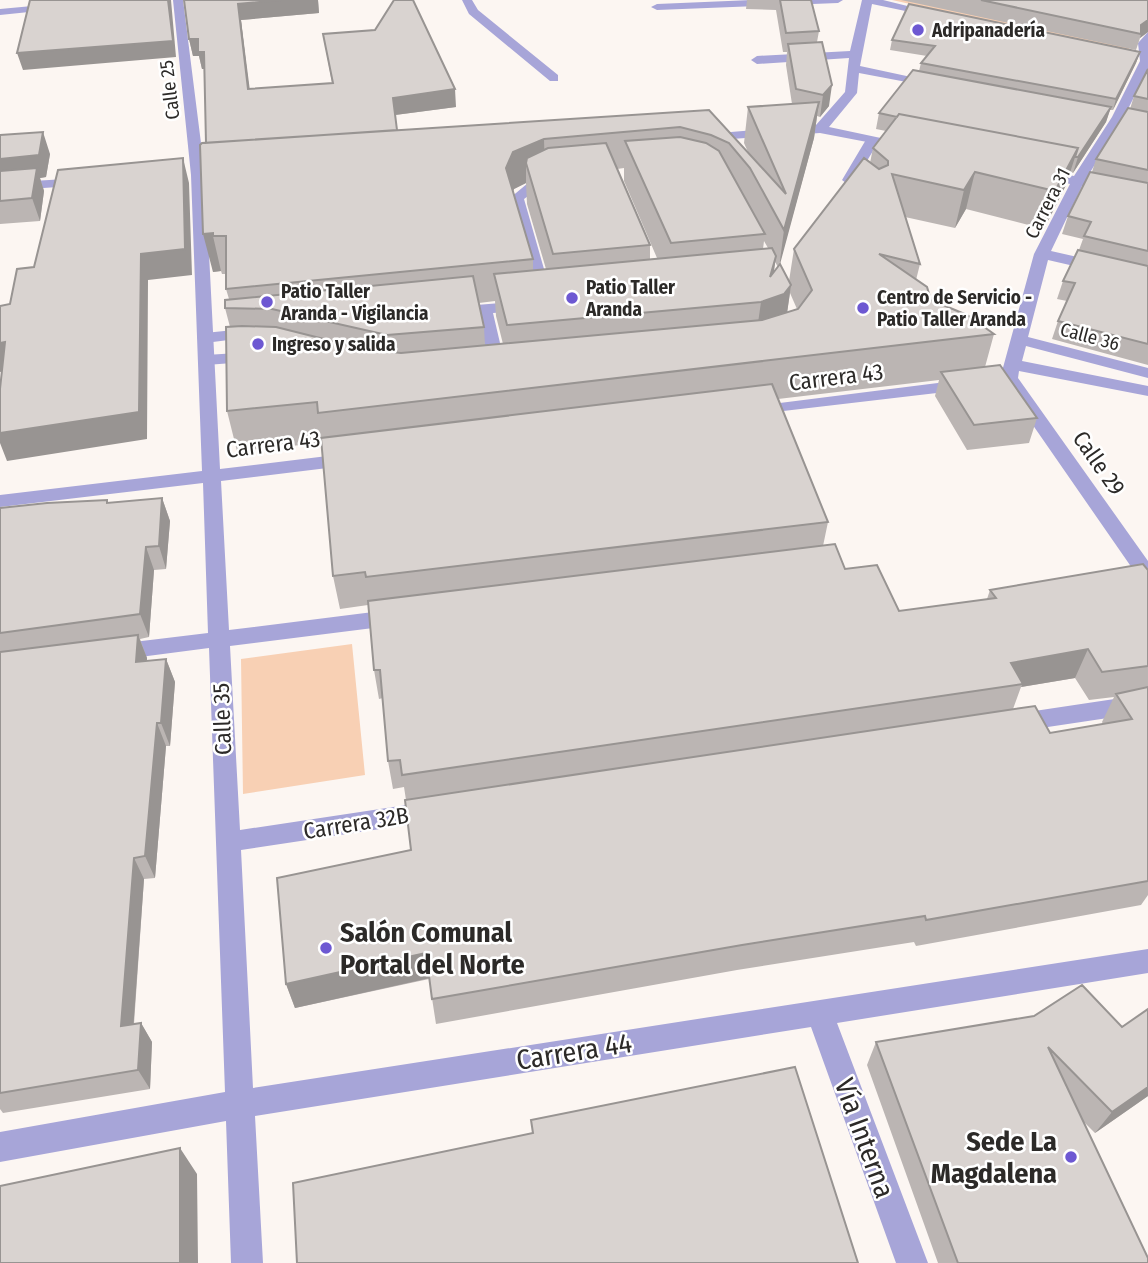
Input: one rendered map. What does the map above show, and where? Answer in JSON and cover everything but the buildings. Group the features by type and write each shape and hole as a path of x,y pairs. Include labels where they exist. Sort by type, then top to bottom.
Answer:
{"street":[{"name":"Calle 25","path":"178,0 198,175"},
{"path":"467,0 473,12 554,78"},
{"path":"657,7 838,0"},
{"path":"820,129 851,93 855,54 868,0 947,17"},
{"path":"0,12 65,6"},
{"name":"Carrera 31","path":"1012,372 1042,254 1078,181 1117,117 1143,58 1144,43 1148,35"},
{"path":"757,60 855,54"},
{"path":"855,69 947,86"},
{"path":"696,138 820,129 923,151"},
{"path":"872,141 849,180 872,200"},
{"path":"1026,171 1148,195"},
{"name":"Calle 35","path":"198,175 247,1263"},
{"path":"431,314 552,303 517,198 535,184 572,179"},
{"path":"0,187 92,181"},
{"path":"1042,254 1148,278"},
{"path":"484,309 500,378"},
{"path":"205,338 275,330"},
{"name":"Calle 36","path":"1021,340 1148,373"},
{"path":"206,360 270,358"},
{"path":"1012,372 1148,391"},
{"name":"Carrera 43","path":"732,414 993,383 1012,372"},
{"name":"Calle 29","path":"1012,372 1148,576"},
{"name":"Carrera 43","path":"0,501 375,456"},
{"path":"96,654 412,615"},
{"path":"997,726 1148,703"},
{"name":"Carrera 32B","path":"228,842 461,807"},
{"name":"Carrera 44","path":"0,1147 240,1104 1148,961"},
{"name":"Vía Interna","path":"819,1012 912,1263"}],"shaded area":[{"path":"892,0 924,0 1133,37 1128,52"},
{"path":"352,644 365,775 243,794 241,659"}],"place":[{"name":"Adripanadería","path":"918,30"},
{"name":"Patio Taller Aranda","path":"572,298"},
{"name":"Patio Taller Aranda - Vigilancia","path":"267,302"},
{"name":"Centro de Servicio - Patio Taller Aranda","path":"863,308"},
{"name":"Ingreso y salida","path":"258,344"},
{"name":"Salón Comunal Portal del Norte","path":"326,948"},
{"name":"Sede La Magdalena","path":"1071,1157"}]}
